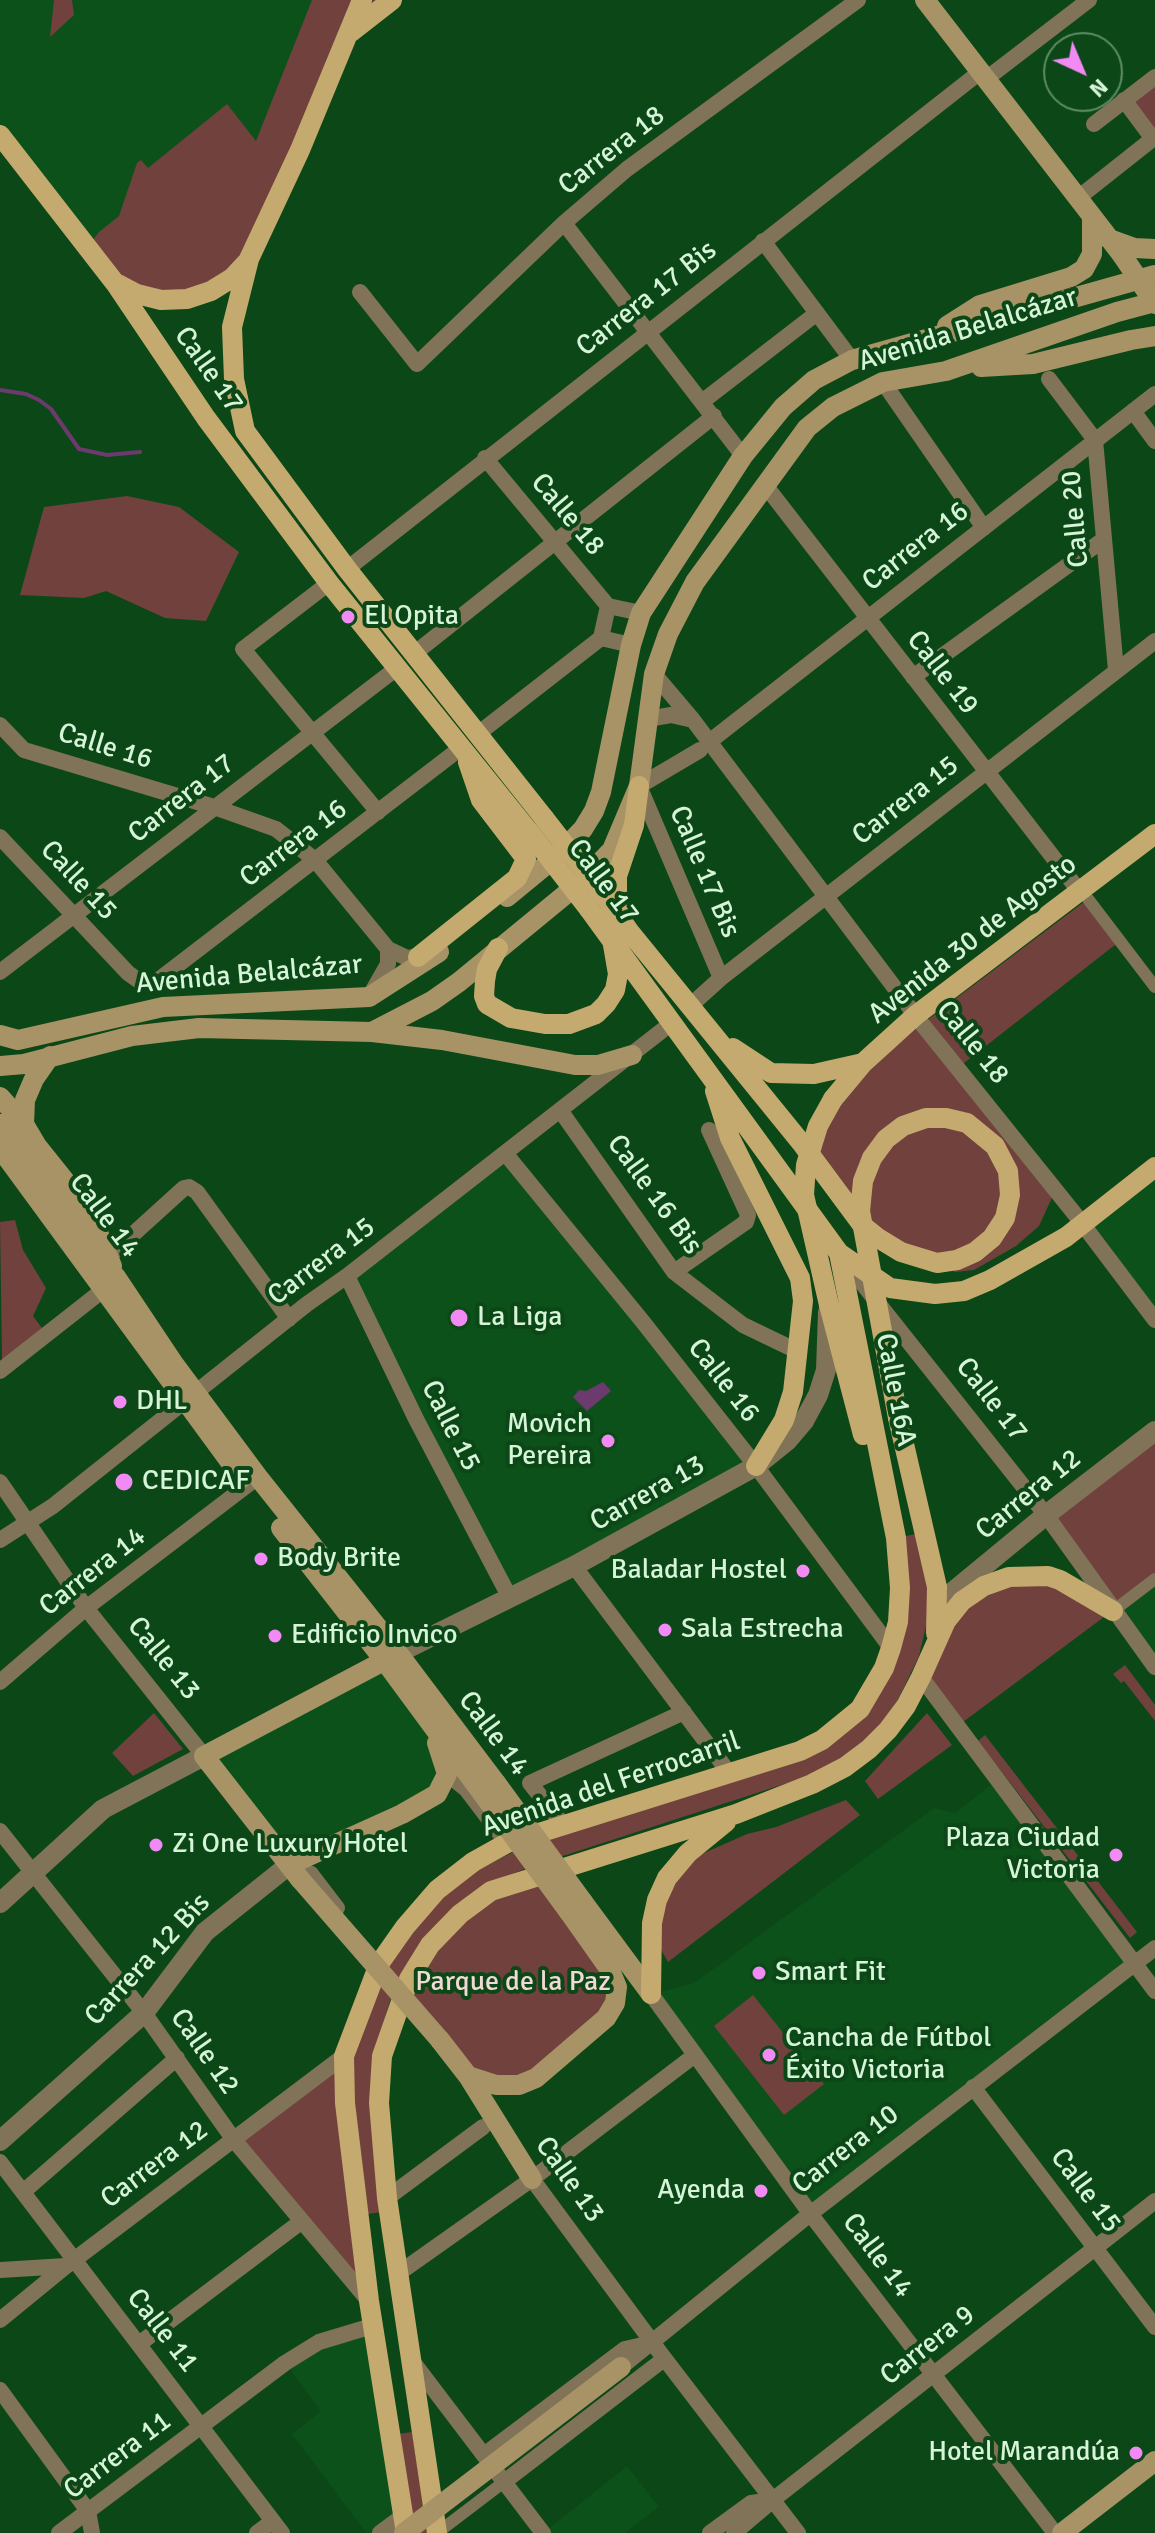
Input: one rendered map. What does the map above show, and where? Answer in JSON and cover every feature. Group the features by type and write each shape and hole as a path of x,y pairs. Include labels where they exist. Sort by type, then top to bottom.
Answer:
{"main road":[{"name":"Calle 17","path":"362,0 351,32 249,259 232,327 234,379 245,431 347,569 479,733 537,826 620,934 673,1022 839,1253"},
{"path":"351,32 392,0"},
{"path":"925,0 1116,247 1155,303"},
{"name":"Calle 17","path":"0,135 115,283 206,418 329,583 462,747 537,826"},
{"path":"927,339 980,305 1071,277 1084,269 1092,254 1092,216"},
{"path":"1116,247 1155,249"},
{"path":"115,283 137,294 161,300 187,299 211,291 232,278 249,259"},
{"name":"Avenida Belalcázar","path":"0,1035 18,1040 163,1007 369,997 445,948 558,855 583,829 601,792 631,645 641,613 743,456 783,407 814,380 852,360 1155,275"},
{"name":"Avenida Belalcázar","path":"0,1066 24,1064 132,1036 199,1028 372,1032 432,1001 600,865 612,850 639,786 654,674 668,634 695,582 807,428 833,407 883,382 946,371 1117,312 1155,303"},
{"path":"946,371 1033,364 1155,336"},
{"path":"418,957 517,878 526,859 481,800 462,747"},
{"path":"498,948 487,969 484,996 487,1004 511,1018 545,1024 569,1024 596,1014 615,990 620,934 617,876 634,825 639,786"},
{"name":"Avenida 30 de Agosto","path":"896,1538 863,1435 804,1195 806,1165 818,1126 833,1099 863,1063 916,1015 1084,896 1155,834"},
{"name":"Calle 17","path":"620,934 691,1005 862,1218"},
{"path":"691,1005 737,1053 771,1073 814,1074 863,1063"},
{"path":"372,1032 442,1040 575,1065 598,1065 632,1055"},
{"path":"24,1124 25,1100 34,1079 50,1056"},
{"path":"710,1075 730,1138 800,1278 803,1301 793,1392 784,1420 756,1466"},
{"path":"0,1097 89,1211 95,1257"},
{"path":"926,1118 946,1118 967,1123 995,1146 1008,1171 1010,1195 1005,1218 992,1238 975,1252 957,1260 937,1263 914,1258 878,1238 862,1218 863,1181 872,1158 886,1139 903,1126 926,1118"},
{"name":"Calle 14","path":"0,1124 95,1257 150,1354 191,1398"},
{"name":"Calle 14","path":"0,1148 116,1277 191,1398 253,1482 391,1657 576,1907 651,1994"},
{"path":"839,1253 890,1288 935,1294 964,1291 990,1280 1083,1225 1155,1167"},
{"path":"0,1170 150,1354"},
{"name":"Calle 16A","path":"862,1218 898,1418 937,1587 935,1645"},
{"name":"Calle 16A","path":"839,1253 896,1538"},
{"name":"Avenida del Ferrocarril","path":"404,2527 372,2326 345,2103 344,2056 379,1964 437,1890 473,1862 507,1843 800,1751 822,1740 846,1722 860,1709 884,1668 891,1648 898,1622 900,1588 896,1538"},
{"path":"437,2533 387,2198 379,2103 382,2056 409,1979 430,1945 460,1914 491,1891 736,1814 812,1784 845,1767 888,1730 906,1706 946,1621 962,1601 984,1586 1009,1577 1035,1575 1060,1580 1113,1611"},
{"path":"204,1756 391,1657"},
{"name":"Calle 14","path":"391,1657 419,1707 489,1788"},
{"path":"419,1707 443,1757 447,1774"},
{"name":"Calle 13","path":"204,1756 295,1872 468,2076 532,2179"},
{"name":"Carrera 12 Bis","path":"295,1872 423,1804 437,1794 447,1774"},
{"path":"651,1994 652,1923 657,1900 667,1878 688,1853 736,1814"},
{"name":"Calle 14","path":"468,2076 496,2085 519,2085 536,2078 606,2018 615,2003 617,1987 576,1907"},
{"name":"Carrera 10","path":"404,2527 621,2367"},
{"path":"1062,2533 1155,2461"}],"street":[{"name":"Carrera 18","path":"360,292 417,364 564,223 627,169 858,0"},
{"name":"Carrera 17 Bis","path":"347,569 763,241 983,75 1089,0"},
{"path":"1094,124 1155,77"},
{"path":"1078,198 1154,138 1124,100"},
{"path":"564,223 743,456"},
{"path":"763,241 852,360"},
{"path":"703,401 817,313"},
{"name":"Calle 20","path":"1049,379 1095,440 1116,670"},
{"path":"883,382 984,528"},
{"name":"Carrera 16","path":"639,786 705,746 1155,394"},
{"path":"1133,411 1155,441"},
{"path":"415,653 714,416"},
{"name":"Calle 18","path":"485,458 608,606"},
{"name":"Calle 19","path":"765,485 1084,896"},
{"path":"913,677 1103,540"},
{"path":"329,583 243,649 378,812"},
{"path":"479,733 601,638 608,606 641,613"},
{"path":"601,638 631,645"},
{"name":"Carrera 15","path":"691,1005 721,978 1155,641"},
{"name":"Carrera 17","path":"0,972 397,668"},
{"name":"Calle 18","path":"654,674 693,720 705,746 1155,1320"},
{"path":"648,719 671,715 693,720"},
{"name":"Calle 16","path":"0,725 24,750 214,807 276,829 315,860 388,949"},
{"name":"Carrera 16","path":"157,981 462,747"},
{"name":"Calle 17 Bis","path":"639,786 721,978"},
{"name":"Calle 15","path":"0,837 128,973 142,983 157,981"},
{"path":"1084,896 1155,987"},
{"path":"369,997 388,964 388,949 407,958 445,948"},
{"name":"Carrera 15","path":"0,1540 53,1506 673,1022"},
{"name":"Calle 16 Bis","path":"560,1110 674,1272 743,1325 797,1351"},
{"path":"674,1272 746,1222 748,1215 709,1130"},
{"name":"Calle 16","path":"505,1153 756,1466 891,1648"},
{"path":"95,1257 189,1187 197,1192 289,1319"},
{"name":"Calle 17","path":"839,1253 1046,1515 1155,1667"},
{"name":"Calle 15","path":"347,1276 416,1419 510,1598"},
{"path":"0,1371 98,1294"},
{"name":"Carrera 13","path":"391,1657 574,1566 756,1466 787,1441 804,1421 818,1395 826,1370 829,1305"},
{"name":"Carrera 12","path":"938,1604 1155,1431"},
{"name":"Calle 13","path":"0,1482 86,1608 204,1756"},
{"name":"Carrera 14","path":"0,1682 86,1608 253,1482"},
{"path":"574,1566 730,1774"},
{"path":"1113,1611 1155,1579"},
{"path":"921,1677 1155,1991"},
{"path":"564,1826 530,1783 684,1712"},
{"path":"0,1903 103,1809 204,1756"},
{"path":"447,1774 466,1789 507,1843"},
{"name":"Calle 12","path":"0,1831 144,2013 234,2140 369,2301"},
{"name":"Calle 13","path":"295,1872 311,1874 379,1964"},
{"name":"Carrera 12 Bis","path":"0,2141 144,2013 205,1932 295,1872"},
{"name":"Carrera 10","path":"621,2367 810,2214 1155,1948"},
{"name":"Calle 14","path":"651,1994 810,2214 1055,2533"},
{"path":"399,2273 532,2179 695,2055"},
{"name":"Carrera 12","path":"0,2320 344,2056"},
{"path":"23,2192 177,2058"},
{"name":"Calle 15","path":"973,2087 1155,2327"},
{"path":"387,2198 483,2127"},
{"name":"Calle 11","path":"0,2162 70,2264 139,2344 277,2527"},
{"name":"Calle 13","path":"532,2179 664,2359 798,2533"},
{"name":"Carrera 9","path":"734,2533 1155,2201"},
{"path":"139,2344 302,2221"},
{"path":"0,2270 70,2264"},
{"name":"Carrera 11","path":"59,2533 285,2363 319,2342 372,2326"},
{"name":"Carrera 10","path":"484,2455 625,2349 653,2342"},
{"path":"437,2533 664,2359"},
{"path":"413,2362 543,2533"},
{"path":"0,2390 88,2511 92,2533"},
{"path":"710,2533 751,2503 774,2500"},
{"path":"257,2533 277,2527"},
{"name":"Carrera 10","path":"380,2533 404,2527"}],"shaded area":[{"path":"0,0 362,0 351,32 137,294 0,135"},
{"path":"505,1153 756,1466 510,1598 347,1276"},
{"path":"1155,1167 1155,1320 1083,1225"},
{"path":"603,1382 611,1391 587,1411 573,1397 579,1390 586,1391"},
{"path":"1155,1579 1155,1667 1113,1611"},
{"path":"384,1660 443,1757 437,1794 289,1865 204,1756"},
{"path":"998,1779 1134,1964 810,2214 651,1994 694,1983 934,1808 955,1813"},
{"path":"372,2326 403,2516 380,2533 366,2533 292,2434 321,2411 285,2363"},
{"path":"627,2466 659,2507 625,2533 543,2533"}],"green space":[{"path":"54,0 72,0 74,15 50,37"},
{"path":"312,0 392,0 351,32 249,259 211,291 137,294 87,248 99,232 119,216 137,163 141,160 148,168 227,104 256,141"},
{"path":"1155,77 1155,137 1124,100"},
{"path":"127,496 179,507 239,552 206,621 165,618 106,591 84,598 20,595 44,507"},
{"path":"1088,899 1120,941 959,1067 1055,1191 1039,1226 1016,1246 974,1270 955,1272 901,1252 810,1154 833,1099 922,1024"},
{"path":"15,1220 23,1250 46,1288 33,1316 42,1328 2,1362 0,1222"},
{"path":"1155,1431 1155,1579 959,1725 921,1677 946,1621 1022,1575 1111,1610 1046,1515"},
{"path":"916,1534 927,1587 927,1622 919,1656 897,1702 881,1725 863,1742 839,1760 809,1776 532,1866 487,1884 391,1998 373,2056 381,2212 368,2214 354,2103 353,2056 387,1967 411,1931 443,1896 478,1870 515,1851 803,1759 893,1670 896,1538"},
{"path":"1125,1665 1155,1705 1155,1721 1124,1681 1121,1683 1113,1674"},
{"path":"154,1713 183,1749 133,1776 112,1753"},
{"path":"927,1713 952,1745 878,1799 865,1781"},
{"path":"985,1735 1137,1932 1130,1938 978,1741"},
{"path":"846,1800 860,1815 668,1962 659,1946 665,1896 695,1857 747,1834 776,1827"},
{"name":"Parque de la Paz","path":"541,1874 610,1970 615,2003 536,2078 468,2076 402,1998 460,1914"},
{"name":"Cancha de Fútbol Éxito Victoria","path":"753,1995 824,2084 784,2115 714,2026"},
{"path":"344,2056 369,2301 234,2140"},
{"path":"412,2432 427,2533 413,2533 398,2434"}],"waterway":[{"path":"0,390 26,394 39,400 51,409 79,449 107,455 140,452"}],"place":[{"name":"El Opita","path":"348,617"},
{"name":"La Liga","path":"459,1318"},
{"name":"DHL","path":"120,1402"},
{"name":"Movich Pereira","path":"608,1441"},
{"name":"CEDICAF","path":"124,1482"},
{"name":"Body Brite","path":"261,1559"},
{"name":"Baladar Hostel","path":"803,1571"},
{"name":"Sala Estrecha","path":"665,1630"},
{"name":"Edificio Invico","path":"275,1636"},
{"name":"Zi One Luxury Hotel","path":"156,1845"},
{"name":"Plaza Ciudad Victoria","path":"1116,1855"},
{"name":"Smart Fit","path":"759,1973"},
{"name":"Cancha de Fútbol Éxito Victoria","path":"769,2055"},
{"name":"Ayenda","path":"761,2191"},
{"name":"Hotel Marandúa","path":"1136,2453"}]}
